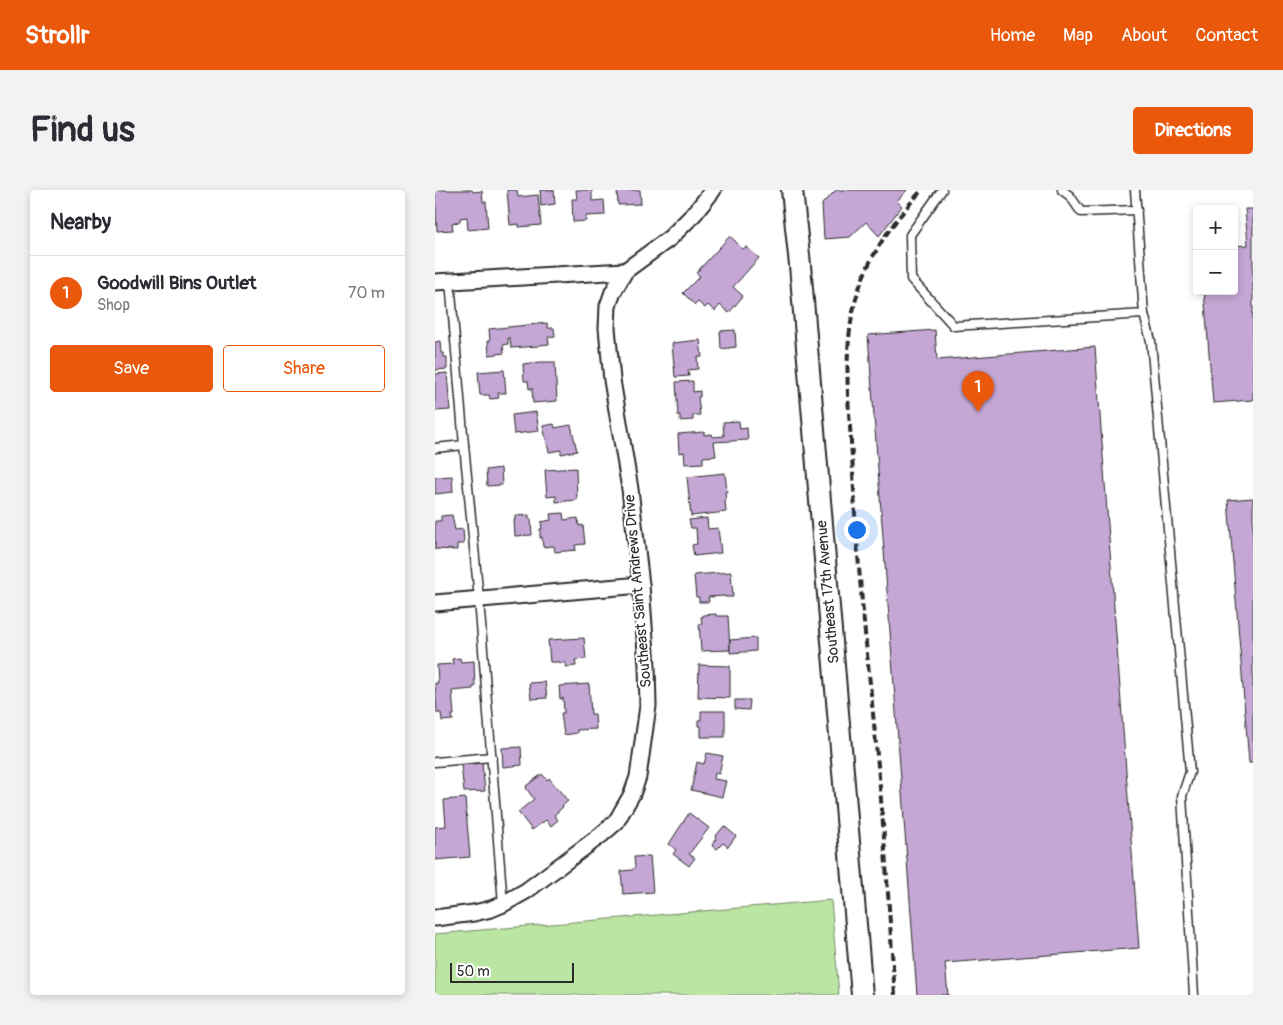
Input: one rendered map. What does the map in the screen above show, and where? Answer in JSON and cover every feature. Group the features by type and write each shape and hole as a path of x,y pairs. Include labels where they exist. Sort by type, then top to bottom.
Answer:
{"main road":[{"name":"Southeast 17th Avenue","path":"792,190 862,995"}],"street":[{"name":"Southeast Saint Andrews Drive","path":"435,918 473,913 503,904 526,891 601,835 615,822 632,794 638,777 647,706 647,666 641,585 630,489 612,380 607,328 608,306 613,292 625,271 670,238 695,213 713,190"},
{"path":"443,281 625,271"},
{"path":"435,603 641,585"}],"lane":[{"path":"942,190 909,235 911,280 954,326 1143,314"},
{"path":"1062,190 1070,196 1081,212 1137,210"},
{"path":"1135,190 1143,314 1152,351 1190,772 1181,796 1194,995"},
{"path":"443,281 464,445 479,599 503,904"},
{"path":"435,448 464,445"},
{"path":"435,762 492,757"}],"green space":[{"path":"831,900 839,995 435,995 435,934"}],"building":[{"path":"435,190 482,191 483,202 486,202 488,228 468,230 467,217 460,218 460,222 452,223 453,230 437,231"},
{"path":"507,190 517,190 518,197 538,195 541,225 519,227 519,224 510,225"},
{"path":"540,190 554,190 555,204 541,206"},
{"path":"576,190 592,190 592,201 604,200 605,215 586,216 586,221 573,222 572,199 577,199"},
{"path":"617,190 640,190 641,204 618,205"},
{"path":"836,190 907,190 897,201 902,206 879,236 866,222 850,237 824,239 822,204"},
{"path":"1245,209 1253,209 1253,400 1213,403 1204,295 1238,295 1238,246 1248,245"},
{"path":"730,236 743,249 746,247 759,258 733,287 743,296 729,313 720,305 715,311 708,305 705,308 698,302 695,305 683,293 700,276 696,273"},
{"path":"547,323 548,328 554,328 555,336 548,337 549,344 511,348 510,338 508,338 508,344 503,345 504,353 489,355 489,329"},
{"path":"735,330 736,347 721,349 720,331"},
{"path":"935,330 937,360 1095,347 1139,948 945,963 948,995 917,995 868,335"},
{"path":"700,340 702,357 697,357 698,369 688,370 689,376 675,377 672,343"},
{"path":"440,341 441,353 444,353 444,357 447,357 447,369 435,370 435,342"},
{"path":"555,362 557,401 533,403 532,388 529,389 528,381 524,381 523,364"},
{"path":"504,370 506,393 498,393 499,398 490,399 489,395 480,395 478,372"},
{"path":"447,373 450,410 435,411 435,374"},
{"path":"693,381 693,392 700,391 700,397 698,397 700,415 693,415 693,420 680,421 676,382"},
{"path":"536,412 539,431 514,434 512,415"},
{"path":"739,421 740,429 747,428 748,440 714,442 716,456 703,457 703,463 685,464 684,452 679,453 678,434 704,432 704,435 712,434 713,437 724,436 723,422"},
{"path":"554,424 555,428 571,425 577,451 561,454 561,450 549,452 543,426"},
{"path":"501,468 502,485 487,486 486,470"},
{"path":"576,468 577,500 556,502 556,496 547,497 545,470"},
{"path":"725,473 727,492 725,492 726,512 691,516 687,477"},
{"path":"452,476 453,492 435,494 435,477"},
{"path":"1253,498 1253,763 1249,763 1228,500"},
{"path":"563,513 564,520 578,518 579,526 583,525 585,544 575,545 576,550 555,552 554,546 543,547 542,537 540,538 541,522 551,520 550,514"},
{"path":"452,515 455,530 463,529 464,544 457,544 457,550 435,549 435,521 441,521 441,516"},
{"path":"529,515 532,535 515,536 515,516"},
{"path":"707,518 708,529 718,528 721,553 694,556 692,545 697,544 696,528 691,528 689,520"},
{"path":"731,572 733,597 708,597 709,602 699,602 699,597 696,597 694,575"},
{"path":"716,614 716,616 728,616 730,650 701,651 699,624 702,624 701,617 703,615"},
{"path":"584,638 586,659 575,660 576,666 566,667 566,663 550,662 548,640"},
{"path":"756,638 756,651 730,653 730,640"},
{"path":"460,658 461,662 474,661 475,687 473,689 452,691 453,720 442,721 441,713 437,713 435,683 438,683 437,665 453,664 452,659"},
{"path":"699,665 730,666 730,698 698,697"},
{"path":"545,682 547,698 531,699 529,683"},
{"path":"589,684 591,714 595,714 596,729 577,730 577,733 564,735 561,713 564,713 563,698 560,699 559,686"},
{"path":"735,700 750,700 749,710 735,709"},
{"path":"701,711 725,711 725,737 701,737 701,726 698,726 698,720 701,720"},
{"path":"521,747 522,765 503,767 502,748"},
{"path":"707,753 723,756 719,774 715,773 714,779 726,781 722,797 691,790 697,762 704,764"},
{"path":"482,763 485,791 464,792 461,765"},
{"path":"542,774 547,780 549,778 568,801 554,815 558,820 551,826 546,820 532,830 518,812 534,799 526,786"},
{"path":"465,798 470,857 435,860 435,827 446,826 444,800"},
{"path":"689,813 709,828 689,854 695,858 689,866 673,854 676,850 669,844"},
{"path":"724,826 736,836 728,847 723,843 717,849 712,845 716,839 715,837"},
{"path":"650,856 653,892 623,894 621,871 632,870 635,867 634,857"}],"railway":[{"path":"895,995 880,788 857,548 847,367 851,322 864,274 889,230 922,190"}],"place":[{"name":"Goodwill Bins Outlet","path":"978,412"}]}
